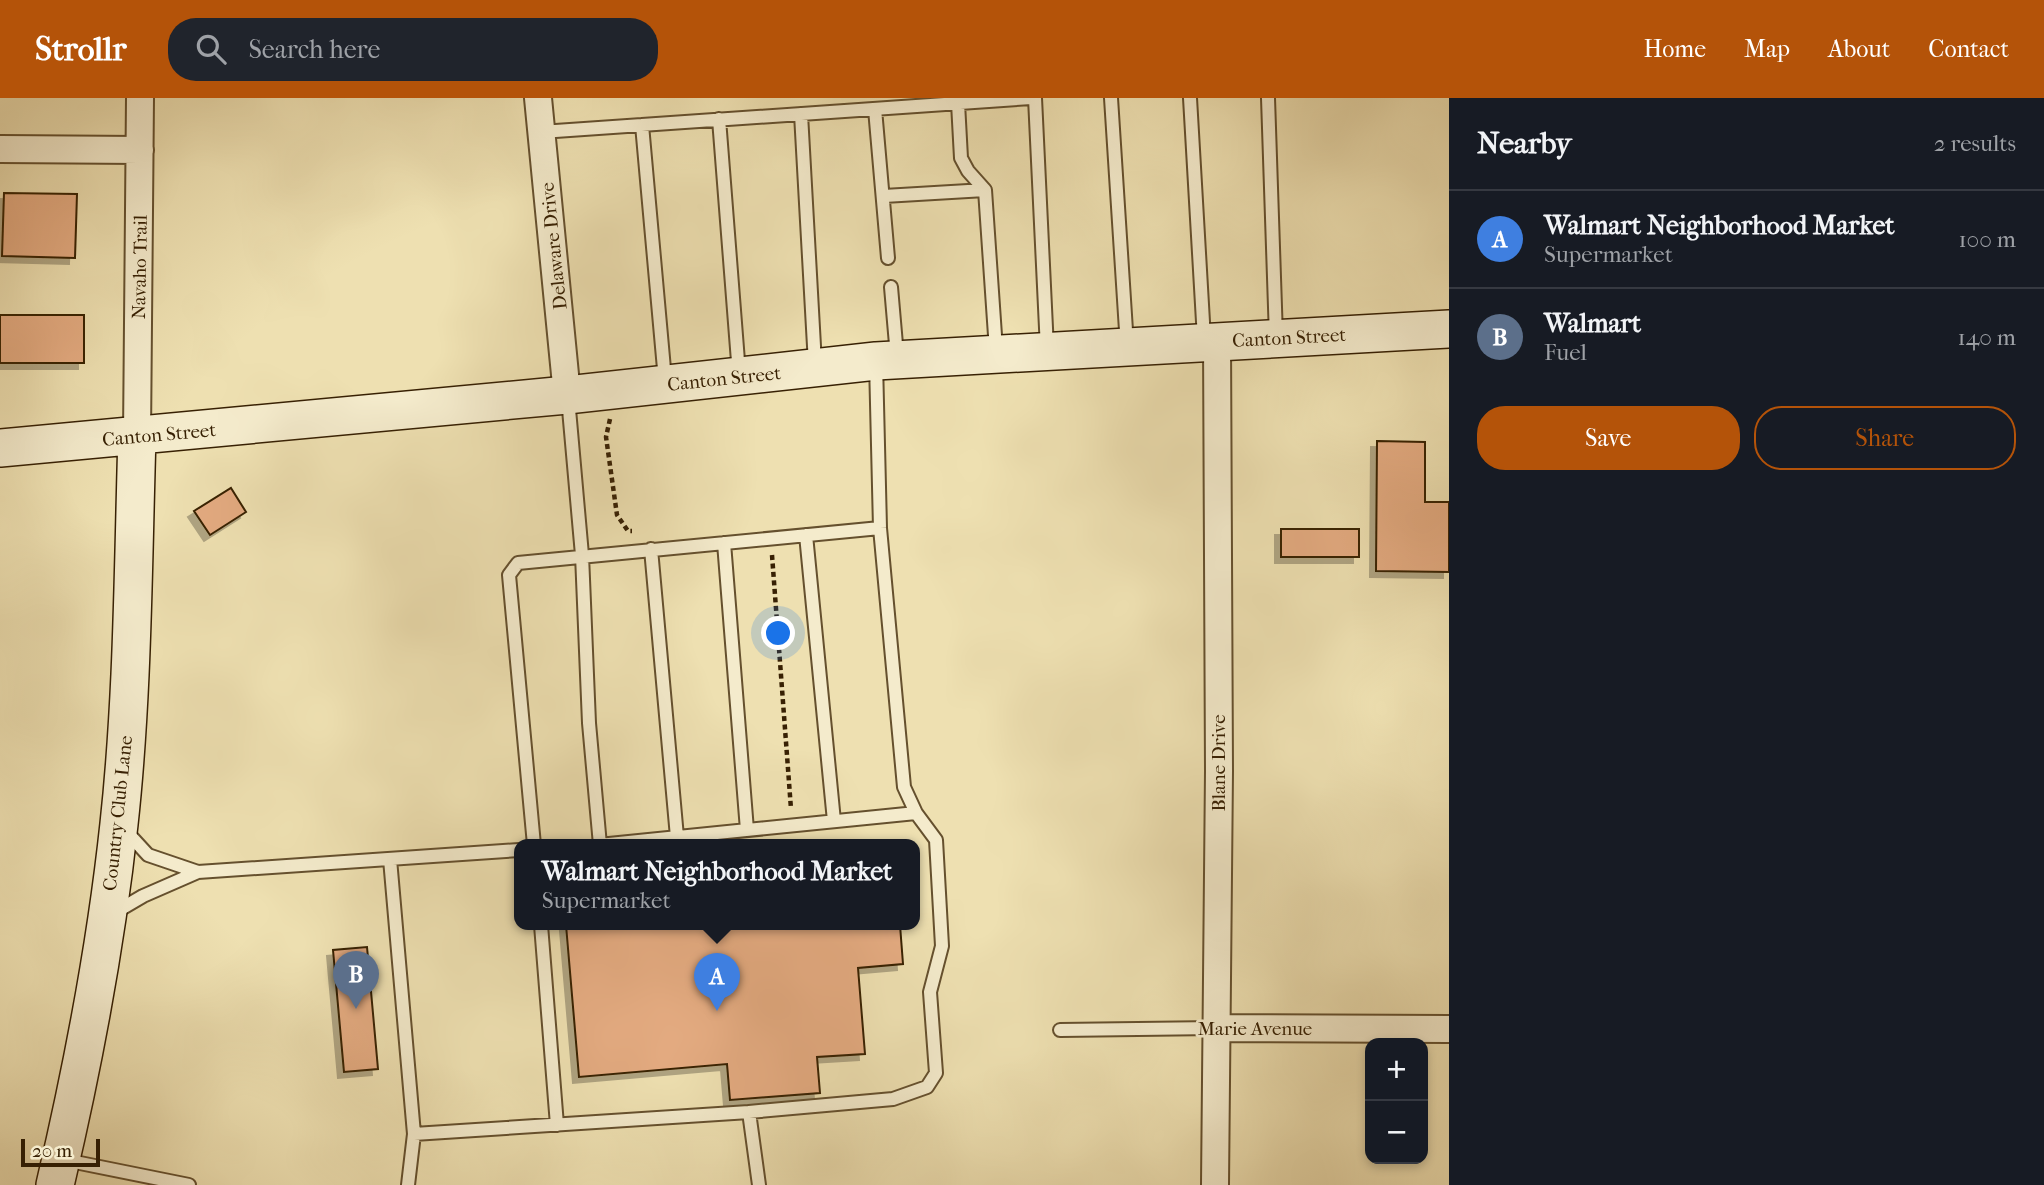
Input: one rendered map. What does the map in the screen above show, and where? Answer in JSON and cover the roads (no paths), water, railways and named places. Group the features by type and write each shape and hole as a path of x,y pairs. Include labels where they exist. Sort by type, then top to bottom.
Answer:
{"main road":[{"name":"Canton Street","path":"0,448 567,394 886,360 1449,329"},
{"name":"Country Club Lane","path":"58,1172 97,989 119,824 130,665 137,436"}],"street":[{"name":"Navaho Trail","path":"137,436 140,98"},
{"name":"Delaware Drive","path":"538,98 567,394"},
{"path":"0,149 140,150"},
{"name":"Blane Drive","path":"1210,341 1219,771 1215,1185"},
{"name":"Marie Avenue","path":"1215,1028 1449,1029"}],"lane":[{"path":"541,131 1033,98 1047,351"},
{"path":"1111,98 1127,346"},
{"path":"1189,98 1210,341"},
{"path":"1268,98 1276,338"},
{"path":"958,103 961,158 968,171 985,190 996,354"},
{"path":"875,109 888,258"},
{"path":"801,114 815,368"},
{"path":"719,119 739,376"},
{"path":"642,125 665,384"},
{"path":"884,196 985,190"},
{"path":"414,1134 749,1112 893,1099 928,1087 936,1073 930,992 942,946 936,840 916,813 904,787 880,528 891,287"},
{"path":"567,394 582,555 589,723 599,839"},
{"path":"533,839 509,575 518,563 880,528"},
{"path":"806,535 834,821"},
{"path":"724,543 747,830"},
{"path":"651,549 677,837"},
{"path":"658,839 916,813"},
{"path":"119,824 148,855 198,872"},
{"path":"106,918 143,896 198,872 514,850"},
{"path":"390,859 414,1134 408,1185"},
{"path":"541,930 557,1125"},
{"name":"Marie Avenue","path":"1060,1030 1215,1028"},
{"path":"749,1112 759,1185"},
{"path":"58,1172 189,1185"}],"place":[{"name":"Walmart","path":"356,1009"},
{"name":"Walmart Neighborhood Market","path":"717,1011"}]}
